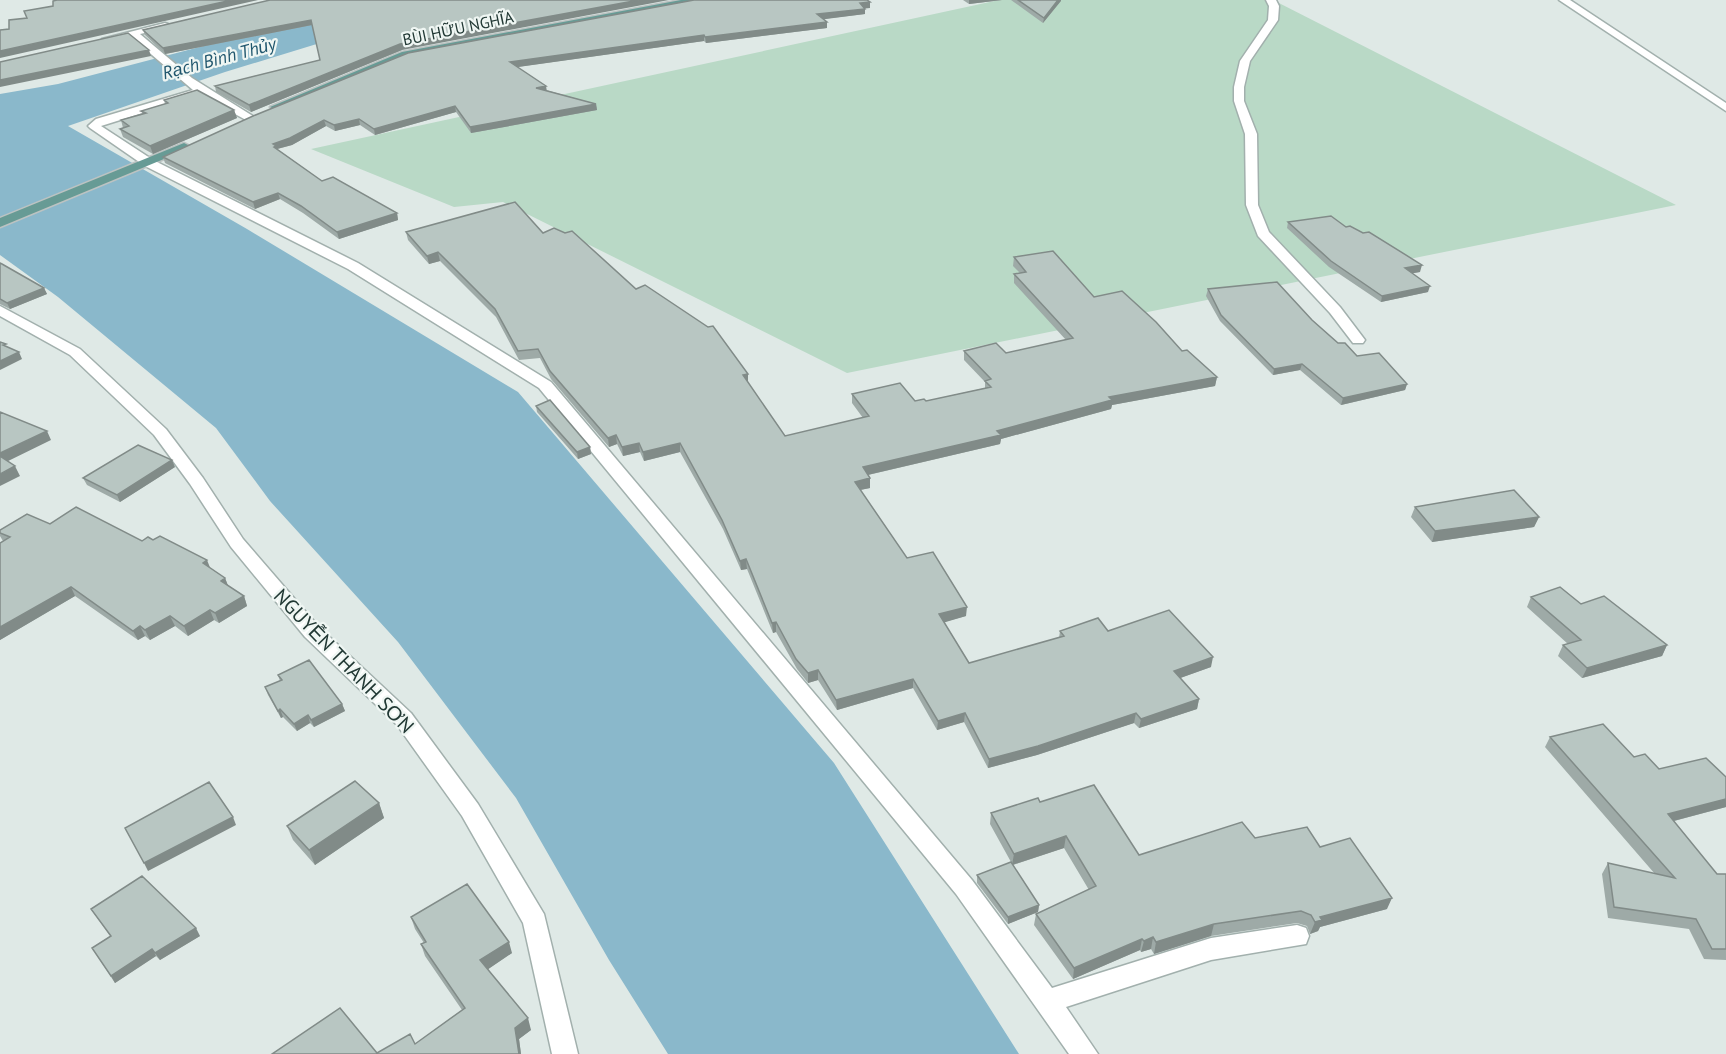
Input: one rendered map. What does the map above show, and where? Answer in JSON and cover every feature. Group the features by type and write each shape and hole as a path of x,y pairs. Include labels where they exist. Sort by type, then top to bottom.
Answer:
{"main road":[{"name":"BÙI HỮU NGHĨA","path":"245,120 406,54 696,0"},
{"path":"0,223 200,140"}],"street":[{"path":"1271,0 1274,6 1273,20 1245,61 1239,87 1239,101 1251,134 1252,205 1263,233 1335,310 1358,340"},
{"path":"1564,0 1726,108"},
{"path":"99,41 180,22"},
{"path":"133,33 153,52 245,120"},
{"path":"200,88 94,126 144,165 353,266 545,385 964,887 1085,1054"},
{"name":"NGUYỄN THANH SƠN","path":"0,310 75,352 160,432 197,482 237,543 312,633 404,719 470,810 535,921 565,1054"},
{"path":"1047,1001 1211,949 1297,936"}],"green space":[{"path":"999,0 1273,0 1676,205 847,373 503,202 454,207 311,149"}],"water":[{"name":"Rạch Bình Thủy","path":"396,0 346,35 225,72 68,126 247,229 518,392 834,763 1019,1054 668,1054 609,960 516,798 398,642 270,501 216,428 58,297 0,255 0,94 58,84 284,25"}],"building":[{"path":"232,0 0,51 0,30 9,29 9,20 27,18 24,11 53,6 53,1"},
{"path":"270,0 639,0 400,44 249,105 215,86 320,60 311,20 163,48 143,30"},
{"path":"694,0 867,0 870,2 860,3 865,9 817,14 827,22 705,37 704,35 510,62 546,86 536,88 596,104 470,127 455,106 374,129 359,119 334,125 324,120 290,138 273,144 322,181 333,177 397,213 337,232 301,206 278,193 253,202 163,157 253,116 408,53"},
{"path":"1018,0 1058,0 1044,18"},
{"path":"128,33 149,50 0,80 0,62"},
{"path":"197,90 234,110 150,146 120,129 129,126 121,120 146,113 141,111 168,103 164,100"},
{"path":"515,202 543,233 554,228 565,233 572,231 636,289 645,285 708,327 713,326 748,374 743,375 785,436 869,416 852,394 900,383 915,401 924,399 926,401 991,387 985,381 991,379 964,351 996,343 1006,353 1073,338 1014,274 1026,272 1014,257 1053,251 1094,297 1122,291 1156,322 1182,351 1187,350 1217,377 1109,397 1112,400 997,431 1001,435 863,467 870,478 855,482 907,558 933,552 967,607 939,614 969,663 1064,636 1060,631 1098,618 1108,631 1169,610 1213,657 1174,671 1199,699 1141,719 1136,713 1038,746 989,759 965,713 938,721 913,679 836,700 818,670 808,673 796,659 776,622 772,623 746,559 740,561 722,520 680,443 643,452 639,443 622,447 616,435 608,438 550,371 538,349 518,351 495,309 438,252 427,256 406,232"},
{"path":"1331,216 1346,227 1350,226 1363,233 1369,232 1422,265 1405,268 1430,286 1382,296 1331,261 1288,222"},
{"path":"0,263 44,288 7,303 0,299"},
{"path":"1277,282 1312,320 1338,343 1345,343 1357,356 1379,353 1407,384 1343,398 1302,364 1274,369 1221,315 1208,289"},
{"path":"0,342 6,344 3,345 19,352 0,361"},
{"path":"550,400 590,447 577,452 536,406"},
{"path":"0,412 47,431 0,453"},
{"path":"138,445 172,460 117,495 83,478"},
{"path":"0,456 15,466 0,474"},
{"path":"1514,490 1539,517 1435,531 1415,507"},
{"path":"76,507 142,541 148,537 153,540 160,536 207,560 203,563 225,578 221,581 244,596 215,613 210,610 184,626 170,616 145,630 140,626 133,631 71,587 0,627 0,543 10,537 0,533 0,530 27,514 50,524"},
{"path":"1560,587 1581,604 1604,596 1667,645 1587,668 1563,645 1581,640 1531,597"},
{"path":"309,660 342,704 311,720 308,715 294,724 280,709 278,711 265,687 282,680 278,675"},
{"path":"1603,724 1634,757 1645,754 1659,769 1706,758 1726,777 1726,799 1668,814 1717,874 1726,874 1726,949 1712,949 1696,919 1614,907 1608,863 1675,878 1550,737"},
{"path":"355,781 379,803 309,850 287,826"},
{"path":"209,782 233,817 144,863 125,828"},
{"path":"1094,785 1139,855 1242,822 1255,838 1307,827 1320,847 1350,838 1392,898 1320,917 1322,920 1315,922 1311,915 1301,911 1214,924 1156,942 1153,937 1144,941 1142,939 1074,968 1036,914 1096,886 1066,836 1014,854 991,813 1038,798 1040,802"},
{"path":"1011,862 1039,905 1008,917 977,875"},
{"path":"142,876 196,928 155,953 152,949 111,976 92,948 111,936 91,909"},
{"path":"467,884 509,942 480,960 528,1018 515,1028 519,1054 272,1054 340,1008 377,1053 410,1034 415,1044 465,1008 421,944 426,942 411,917"}]}
